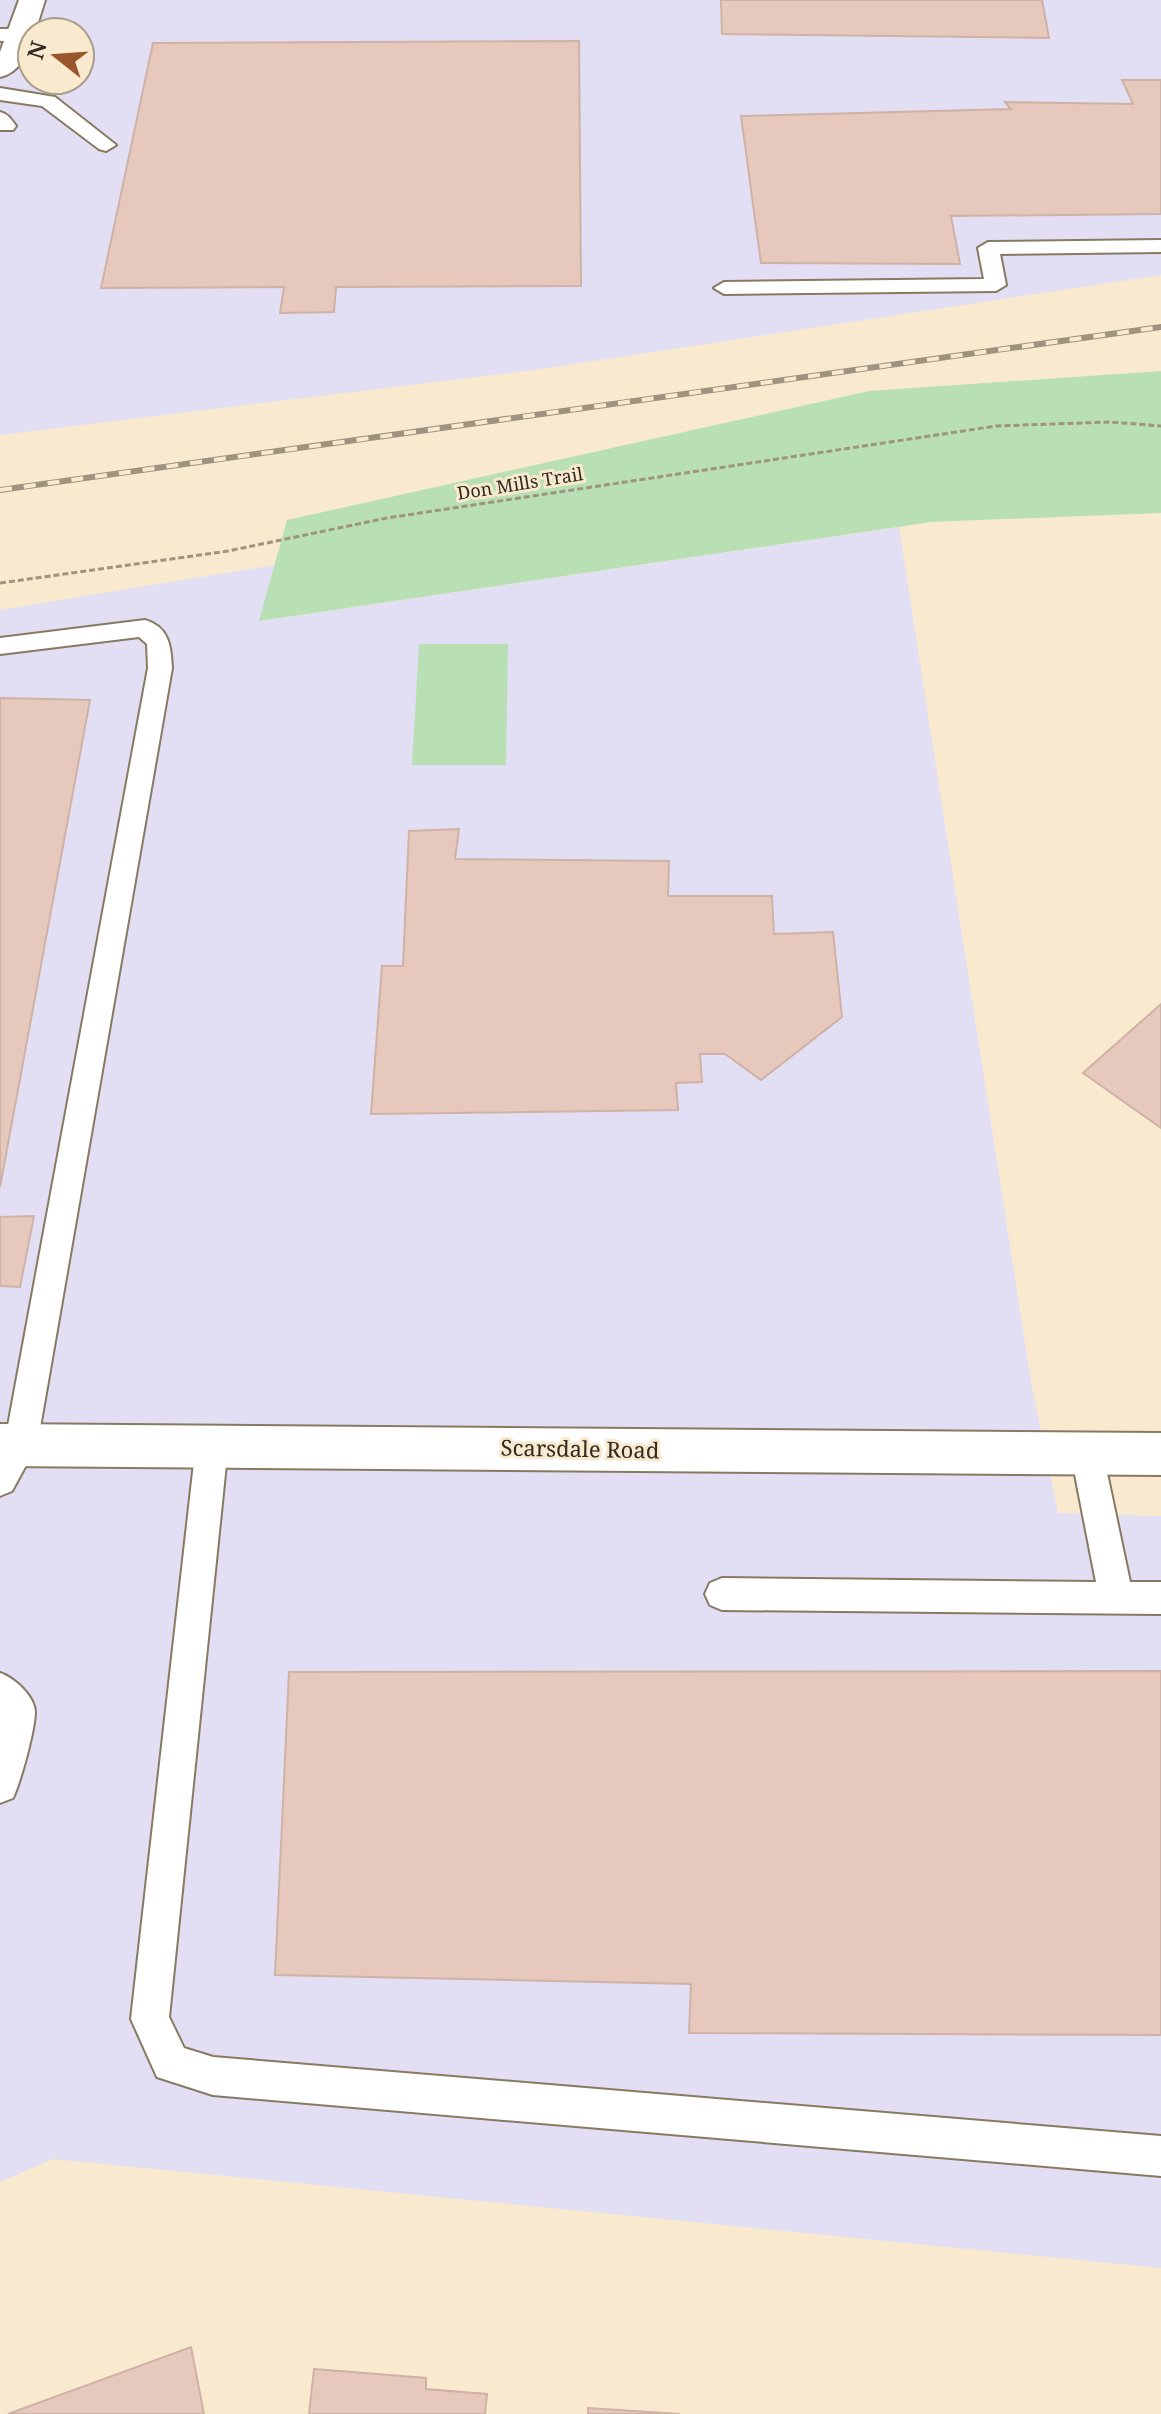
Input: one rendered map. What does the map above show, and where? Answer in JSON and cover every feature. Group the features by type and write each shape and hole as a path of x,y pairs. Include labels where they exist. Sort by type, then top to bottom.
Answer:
{"street":[{"path":"0,69 16,50 10,35 32,0"},
{"name":"Scarsdale Road","path":"7,1457 212,1445 1161,1454"}],"lane":[{"path":"0,94 48,101 106,145"},
{"path":"724,288 996,285 988,248 1161,246"},
{"path":"0,646 145,628 159,642 160,668 7,1457"},
{"path":"212,1445 150,2019 171,2063 213,2076 1161,2156"},
{"path":"1087,1454 1116,1598"},
{"path":"722,1594 1161,1598"},
{"path":"0,1689 18,1711 0,1786"}],"path":[{"name":"Don Mills Trail","path":"0,583 228,551 403,515 996,426 1046,422 1161,426"}],"shaded area":[{"path":"0,0 1161,0 1161,275 534,370 0,435"},
{"path":"899,527 1031,1382 1058,1513 1161,1516 1161,2268 53,2159 0,2182 0,610 275,565 260,621"}],"green space":[{"path":"1161,371 1161,513 931,522 259,621 287,520 869,391"},
{"path":"419,644 508,644 506,765 412,765"}],"building":[{"path":"721,0 1042,0 1049,38 722,34"},
{"path":"579,41 581,286 336,287 334,312 280,313 284,287 101,288 153,43"},
{"path":"1122,80 1161,80 1161,214 951,216 960,264 761,263 741,116 1011,109 1005,102 1133,104"},
{"path":"0,698 90,700 0,1187"},
{"path":"459,829 455,859 669,861 668,896 772,896 774,934 833,932 842,1017 761,1080 725,1054 700,1054 702,1082 676,1083 678,1110 371,1114 382,966 403,966 409,831"},
{"path":"1161,1004 1161,1128 1083,1073"},
{"path":"34,1216 20,1287 0,1286 0,1217"},
{"path":"1161,1671 1161,2035 689,2033 691,1984 275,1975 289,1672"},
{"path":"191,2347 204,2414 8,2414"},
{"path":"314,2369 426,2378 426,2389 487,2394 485,2414 309,2414"},
{"path":"588,2408 680,2414 588,2414"}],"railway":[{"path":"0,490 1161,327"}]}
